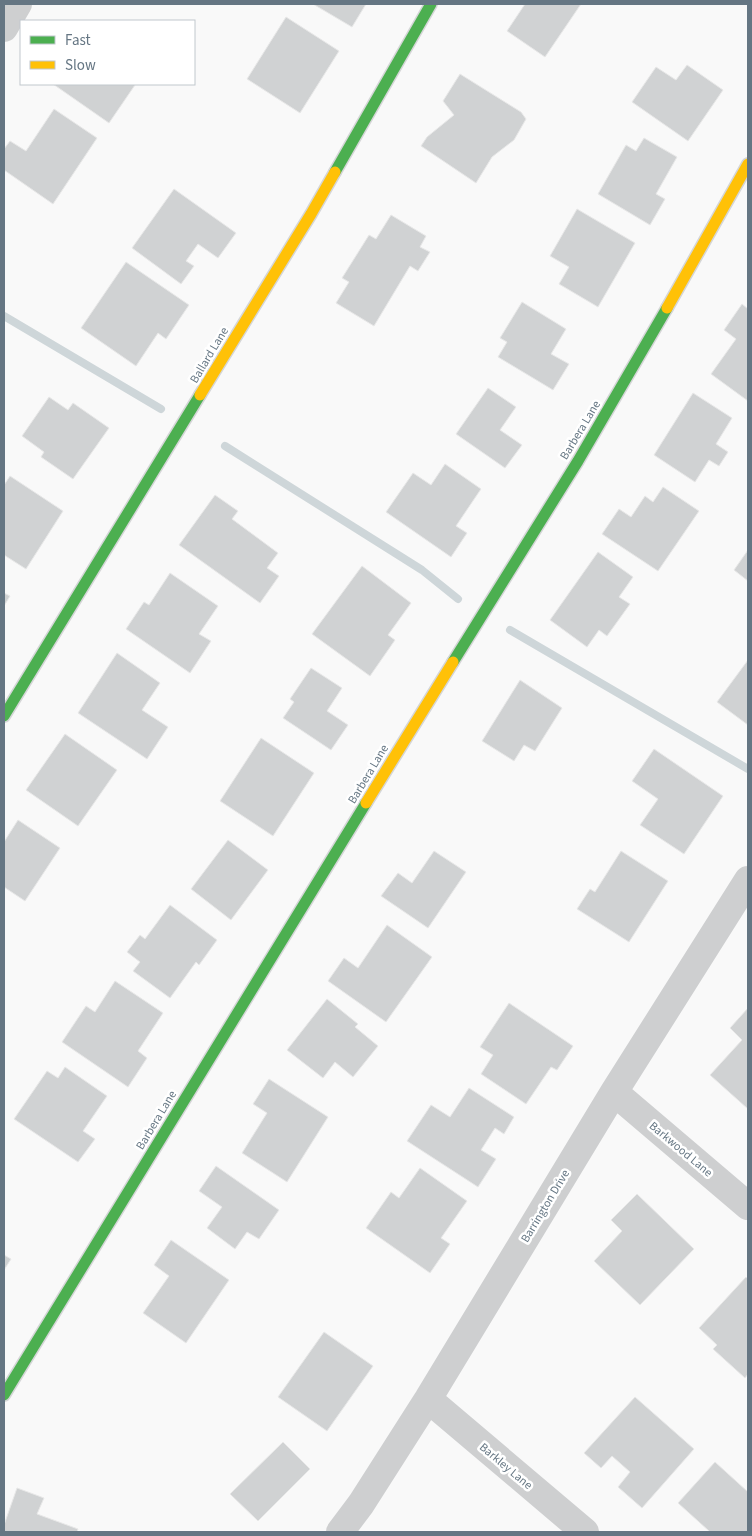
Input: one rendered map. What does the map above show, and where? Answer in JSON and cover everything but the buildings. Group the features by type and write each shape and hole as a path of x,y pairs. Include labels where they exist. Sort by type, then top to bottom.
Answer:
{"street":[{"path":"4,28 18,4"},
{"name":"Ballard Lane","path":"4,716 311,214 431,4"},
{"name":"Barbera Lane","path":"4,1395 578,461 655,330 748,164"},
{"name":"Barrington Drive","path":"340,1532 361,1504 428,1399 614,1092 748,880"},
{"name":"Barkwood Lane","path":"614,1092 748,1206"},
{"name":"Barkley Lane","path":"428,1399 585,1532"}],"waterway":[{"path":"4,316 161,409"},
{"path":"225,446 422,570 458,599"},
{"path":"510,630 748,769"}],"traffic: fast":[{"path":"335,172 431,4"},
{"path":"453,662 578,461 667,308"},
{"path":"4,716 200,395"},
{"path":"4,1395 366,803"}],"traffic: slow":[{"path":"667,308 748,164"},
{"path":"200,395 335,172"},
{"path":"366,803 453,662"}]}
